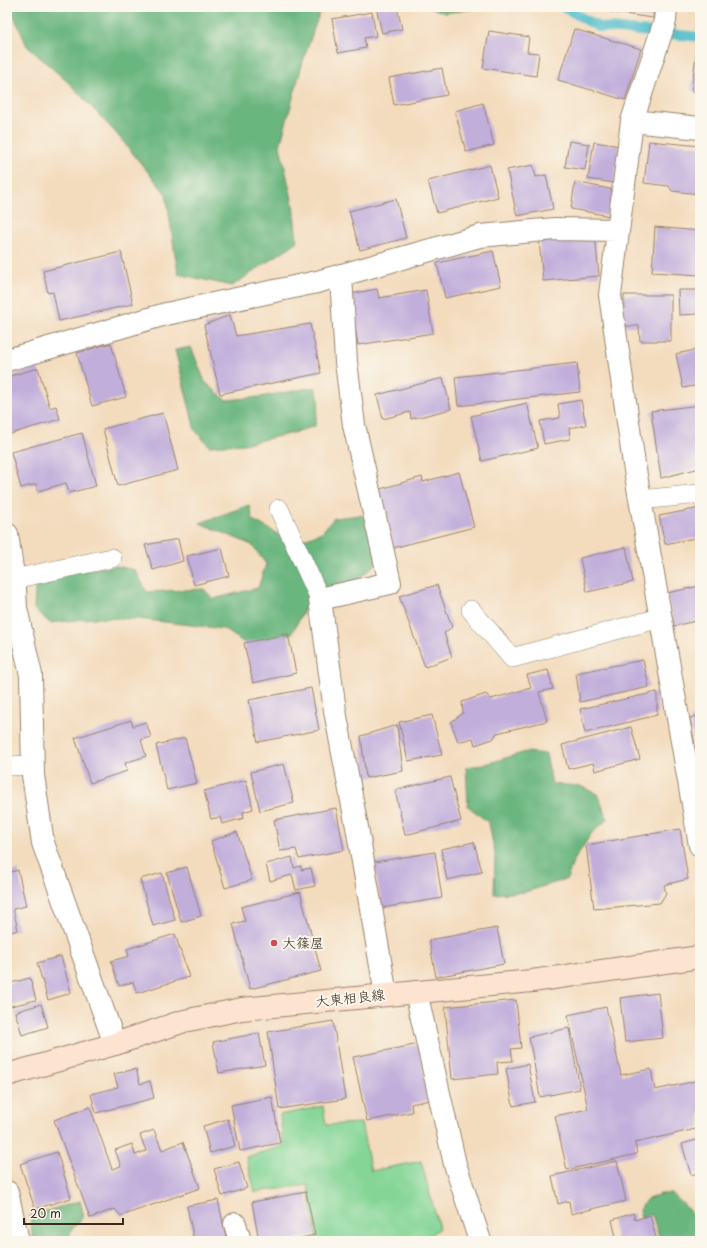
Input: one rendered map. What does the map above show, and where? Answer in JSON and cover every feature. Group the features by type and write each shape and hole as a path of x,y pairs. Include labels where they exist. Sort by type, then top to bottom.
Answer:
{"main road":[{"name":"大東相良線","path":"7,1076 184,1022 242,1009 532,981 700,957"}],"street":[{"path":"666,14 632,121 610,295 640,500 700,846"},
{"path":"632,121 700,128"},
{"path":"7,360 166,314 310,284 480,236 555,229 618,230"},
{"path":"341,275 346,362 354,425 390,583 320,599 335,711 358,827 386,995"},
{"path":"7,534 14,579 12,610 31,675 32,765 43,843 115,1044"},
{"path":"416,992 455,1164 480,1241"},
{"path":"7,1192 18,1241"}],"lane":[{"path":"640,500 700,494"},
{"path":"279,509 320,599"},
{"path":"14,579 112,558"},
{"path":"471,610 512,658 660,618"},
{"path":"7,766 32,765"}],"green space":[{"path":"10,7 329,7 319,14 303,61 280,146 293,204 297,242 232,286 178,274 166,194 116,133 69,83 27,46"},
{"path":"429,7 485,7 445,13"},
{"path":"191,347 205,382 226,400 260,397 315,387 319,400 315,426 289,434 244,444 209,446 195,430 175,350"},
{"path":"249,505 253,520 294,543 322,532 334,518 361,515 377,528 375,565 349,587 314,591 292,633 249,646 224,629 139,619 93,618 50,623 34,609 36,576 116,566 135,570 147,592 204,589 213,599 258,588 266,564 252,545 200,523"},
{"path":"526,752 546,754 552,784 580,786 597,794 608,819 591,834 573,862 567,879 525,892 494,894 495,854 489,823 468,806 466,767 482,765"},
{"path":"323,1106 326,1125 361,1123 371,1171 421,1161 439,1228 423,1241 317,1241 308,1185 255,1192 246,1157 283,1146 280,1115"},
{"path":"660,1194 673,1194 700,1221 700,1241 660,1241 652,1214 641,1217 639,1210 646,1200"},
{"path":"80,1201 84,1216 71,1230 69,1241 33,1241 30,1216"}],"building":[{"path":"376,7 397,7 402,29 382,33"},
{"path":"610,7 654,7 653,18 610,12"},
{"path":"372,12 376,36 364,38 366,48 338,53 332,19"},
{"path":"574,29 641,49 625,100 558,80"},
{"path":"489,31 529,37 527,52 539,53 536,76 483,68"},
{"path":"697,49 700,49 700,92 691,91"},
{"path":"442,68 447,95 394,105 389,78"},
{"path":"483,103 494,145 466,152 455,111"},
{"path":"569,141 589,144 585,170 565,167"},
{"path":"649,141 700,146 700,194 672,191 669,186 644,183"},
{"path":"594,142 620,146 614,183 588,179"},
{"path":"490,165 498,197 437,213 428,181"},
{"path":"533,165 536,177 546,175 553,209 517,216 507,170"},
{"path":"575,182 615,190 610,216 571,209"},
{"path":"396,199 406,238 360,250 349,211"},
{"path":"655,227 700,231 700,275 652,272"},
{"path":"595,235 599,276 543,281 539,240"},
{"path":"493,251 501,286 445,298 437,263"},
{"path":"121,252 133,304 59,321 53,292 48,293 43,271"},
{"path":"377,289 379,298 426,290 433,333 358,345 350,294"},
{"path":"678,290 700,290 700,314 679,315"},
{"path":"624,295 671,295 671,341 640,341 639,326 624,326"},
{"path":"230,315 236,336 310,324 321,373 220,394 204,325"},
{"path":"111,343 126,397 92,406 77,353"},
{"path":"700,349 700,385 683,388 676,354"},
{"path":"577,363 580,392 458,406 455,377"},
{"path":"38,368 50,408 56,406 60,419 7,435 7,377"},
{"path":"443,378 451,409 411,419 410,412 383,419 377,395"},
{"path":"581,400 586,425 569,428 570,439 544,444 540,421 560,418 558,404"},
{"path":"527,403 538,448 482,461 471,416"},
{"path":"700,405 700,468 661,478 651,411"},
{"path":"163,413 178,470 118,486 103,429"},
{"path":"82,433 96,486 69,493 66,483 38,491 36,484 21,488 11,452"},
{"path":"459,472 474,527 393,548 377,490 422,477 423,482"},
{"path":"700,508 700,537 665,544 659,516"},
{"path":"178,539 183,561 153,570 145,545"},
{"path":"626,547 633,582 587,592 580,558"},
{"path":"222,548 229,576 194,585 187,556"},
{"path":"437,585 452,627 444,633 452,657 425,667 399,596"},
{"path":"700,586 700,620 674,626 667,593"},
{"path":"288,634 296,673 253,683 244,643"},
{"path":"643,660 649,687 580,702 576,673"},
{"path":"548,670 553,689 539,692 547,721 497,733 493,739 475,745 473,738 458,742 451,722 463,713 462,702 486,694 491,699 531,688 527,675"},
{"path":"311,688 319,730 258,742 249,700"},
{"path":"657,692 657,715 585,733 580,709"},
{"path":"432,715 442,755 408,761 399,722"},
{"path":"700,715 700,768 699,768 690,718"},
{"path":"131,720 133,726 146,722 151,737 141,740 146,756 125,763 127,771 90,783 75,738"},
{"path":"397,725 403,771 366,778 361,736"},
{"path":"631,727 640,759 595,771 593,763 568,769 562,745"},
{"path":"185,738 197,783 167,790 156,745"},
{"path":"284,764 294,803 260,811 251,772"},
{"path":"450,777 461,821 405,835 395,790"},
{"path":"246,780 253,809 243,812 244,818 222,824 220,817 211,819 204,791"},
{"path":"336,808 344,850 299,859 296,849 280,851 274,820"},
{"path":"680,829 688,879 664,885 666,893 660,903 594,909 586,845"},
{"path":"237,832 252,880 225,888 211,841"},
{"path":"474,842 482,872 447,880 441,849"},
{"path":"435,852 442,898 382,908 374,862"},
{"path":"292,857 294,868 301,866 301,870 311,868 315,886 296,890 292,875 270,881 266,864"},
{"path":"187,867 201,916 181,922 167,873"},
{"path":"18,870 26,906 13,909 18,930 7,933 7,873"},
{"path":"162,873 175,920 153,926 140,879"},
{"path":"300,892 321,971 250,989 233,924 245,921 241,907"},
{"path":"497,928 504,964 436,977 429,940"},
{"path":"175,934 189,977 137,993 133,982 119,986 111,961 129,956 127,949"},
{"path":"61,956 71,993 48,1000 37,963"},
{"path":"30,978 36,1000 7,1007 7,984"},
{"path":"658,993 663,1038 625,1042 620,998"},
{"path":"516,1000 521,1048 511,1049 513,1061 497,1062 498,1074 452,1079 445,1007"},
{"path":"41,1004 48,1027 22,1035 15,1012"},
{"path":"606,1007 621,1075 651,1069 655,1090 700,1080 700,1128 635,1143 637,1154 567,1170 555,1116 588,1109 568,1015"},
{"path":"333,1021 345,1099 279,1109 268,1032"},
{"path":"569,1028 580,1089 540,1097 529,1037"},
{"path":"259,1033 265,1065 219,1073 213,1042"},
{"path":"419,1044 430,1100 411,1104 412,1112 367,1121 353,1057"},
{"path":"528,1064 535,1102 513,1106 506,1069"},
{"path":"136,1069 140,1084 150,1081 154,1098 96,1113 91,1094 118,1087 114,1074"},
{"path":"272,1097 280,1143 240,1151 231,1105"},
{"path":"90,1107 112,1169 121,1166 115,1150 132,1144 135,1155 146,1151 140,1135 154,1130 162,1150 183,1142 200,1188 121,1216 115,1209 90,1218 54,1120"},
{"path":"228,1119 235,1146 210,1153 203,1126"},
{"path":"700,1139 700,1172 691,1175 682,1144"},
{"path":"57,1152 71,1198 35,1209 20,1164"},
{"path":"617,1161 626,1201 571,1214 569,1201 558,1204 552,1176"},
{"path":"239,1162 247,1188 222,1196 214,1169"},
{"path":"306,1192 315,1235 286,1241 259,1241 252,1202"},
{"path":"218,1200 227,1241 194,1241 187,1206"},
{"path":"633,1213 635,1220 650,1215 657,1241 617,1241 612,1220"}],"waterway":[{"path":"563,7 599,27 700,37"}],"place":[{"name":"大篠屋","path":"274,943"}]}
